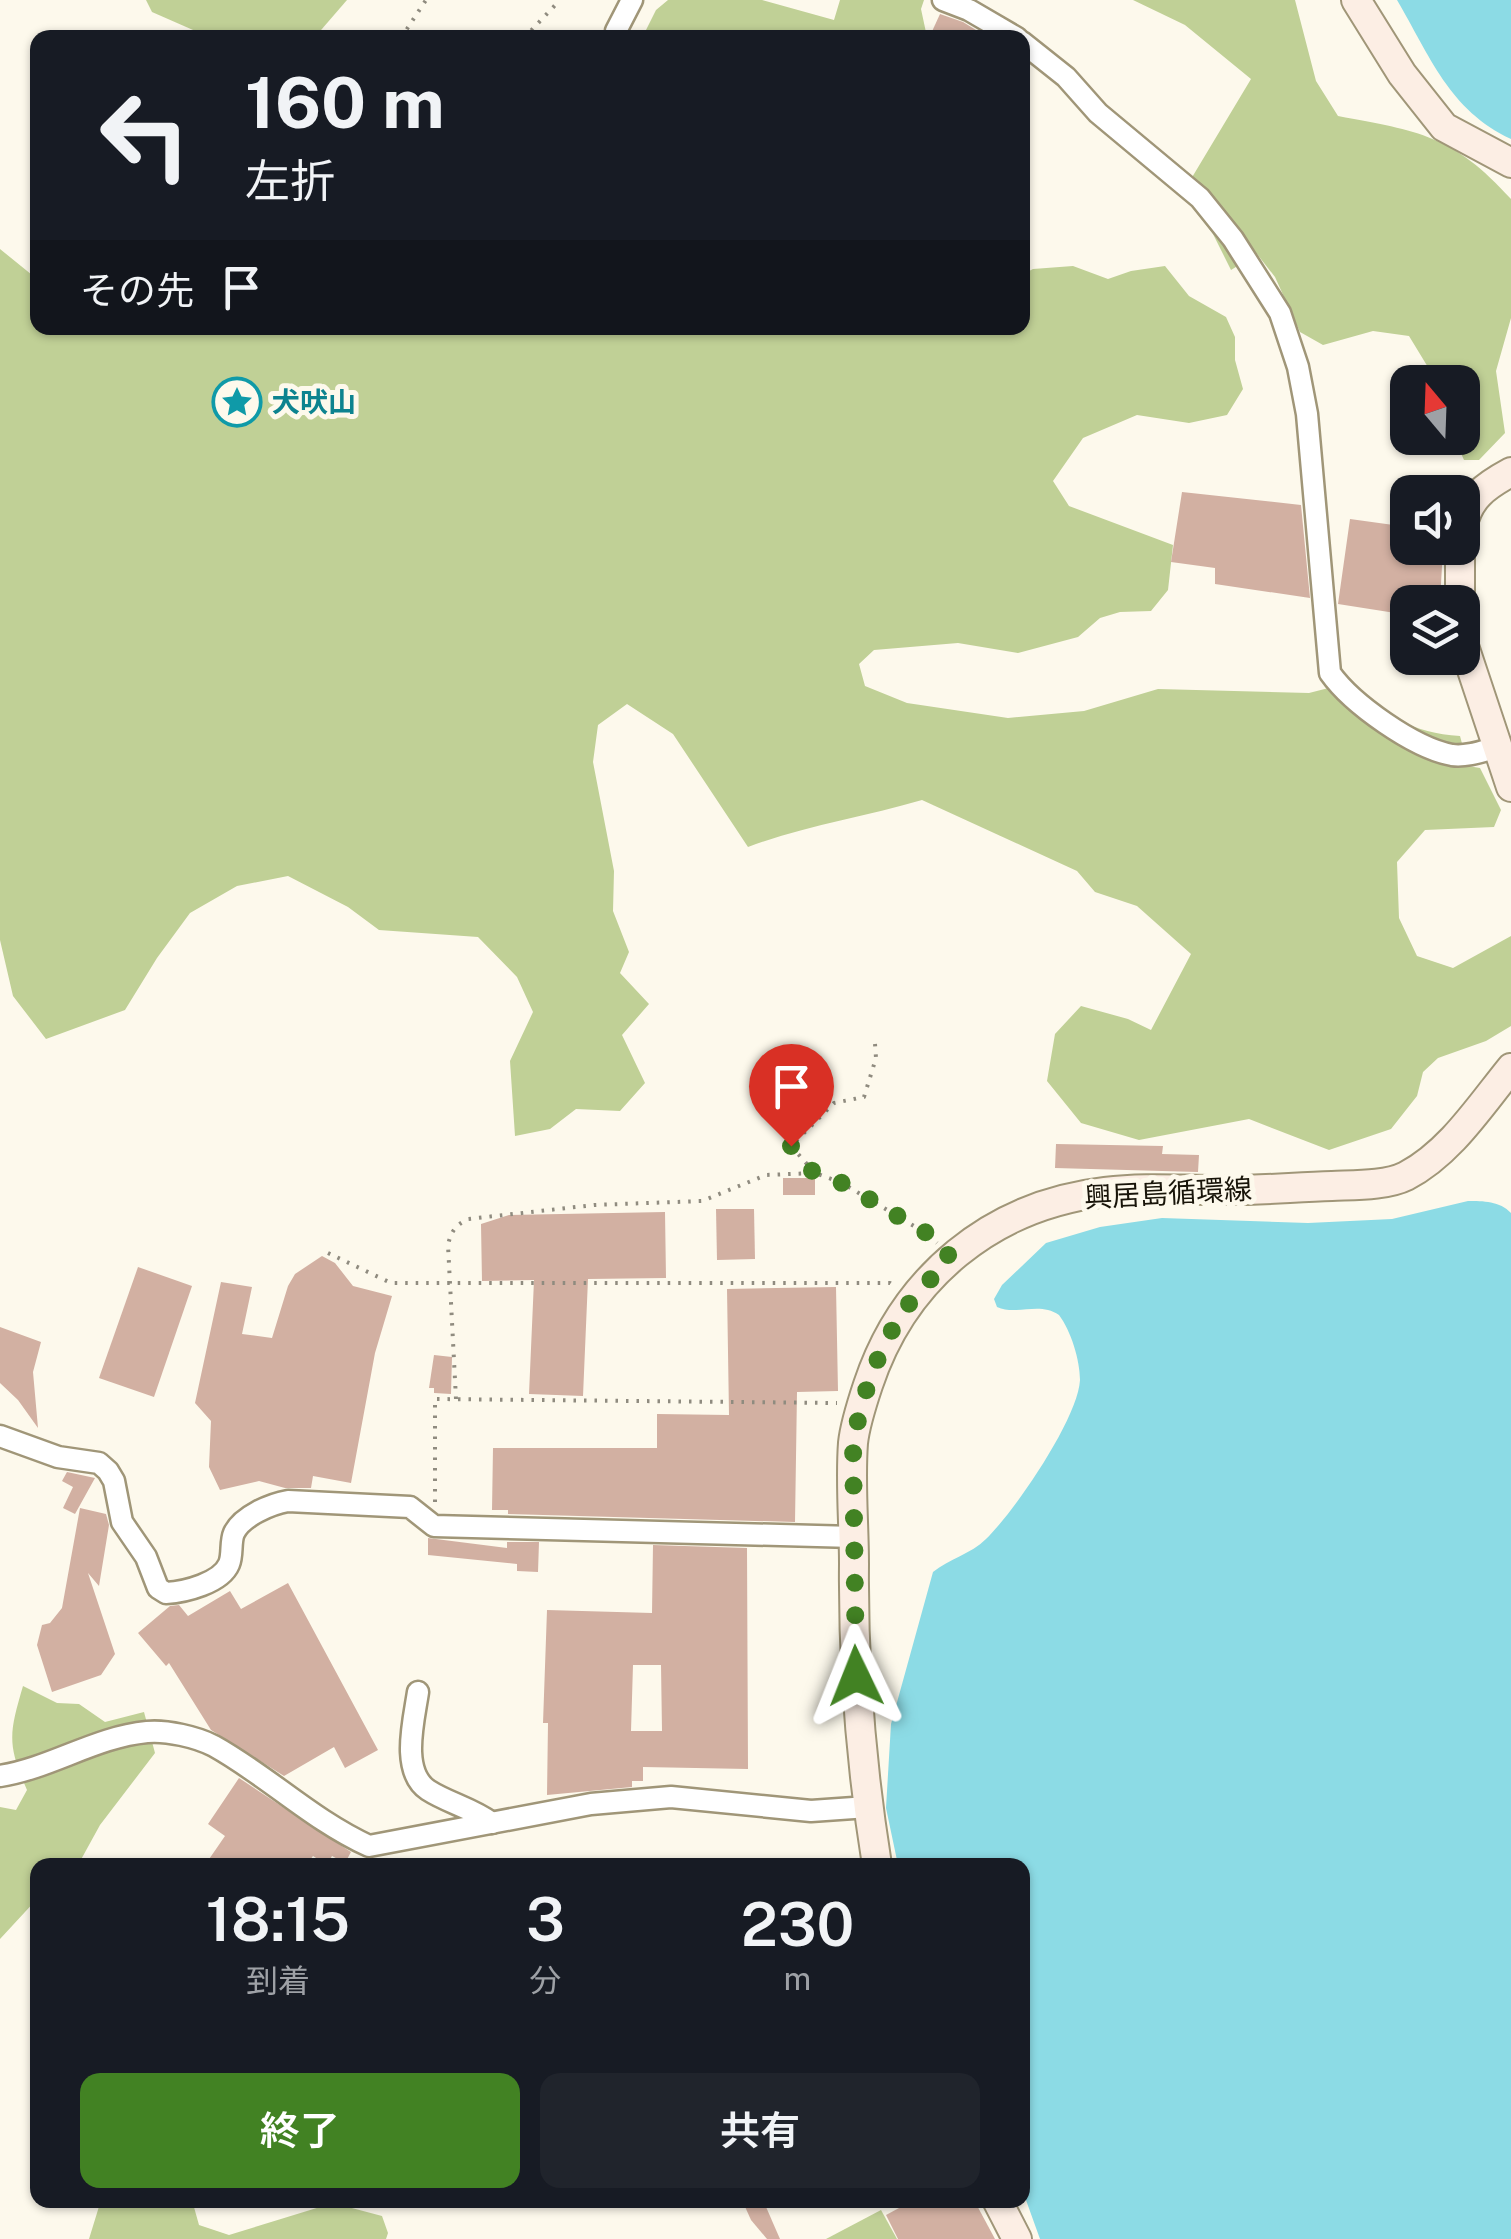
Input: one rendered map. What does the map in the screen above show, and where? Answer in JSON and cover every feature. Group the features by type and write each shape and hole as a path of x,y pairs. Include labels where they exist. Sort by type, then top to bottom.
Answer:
{"main road":[{"path":"1356,0 1402,74 1444,127 1511,163"},
{"path":"1480,492 1511,472"},
{"path":"1474,675 1511,787"},
{"name":"興居島循環線","path":"876,1858 856,1676 853,1442 862,1403 887,1338 914,1296 950,1257 1014,1215 1073,1197 1152,1188 1222,1190 1352,1185 1402,1178 1430,1160 1460,1130 1511,1068"},
{"path":"1000,2208 1017,2239"}],"street":[{"path":"617,30 632,0"},
{"path":"943,0 970,10 1003,30"},
{"path":"1030,48 1066,76 1098,113 1200,198 1233,239 1280,313 1298,366 1307,414 1330,673 1343,691 1366,710 1430,748 1454,756 1498,747"},
{"path":"0,1436 58,1457 100,1463 108,1470 122,1522 146,1557 158,1588 166,1593 215,1579 225,1572 231,1561 234,1533 273,1504 288,1501 410,1508 434,1526 854,1537"},
{"path":"418,1692 412,1742 415,1774 425,1788 492,1822"},
{"path":"0,1776 26,1772 106,1740 160,1733 212,1745 338,1832 369,1846 591,1804 671,1797 811,1811 868,1807"}],"path":[{"path":"406,30 426,0"},
{"path":"532,30 560,0"},
{"path":"814,1173 791,1146 834,1104 864,1097 876,1058 875,1044"},
{"path":"456,1399 450,1234 457,1224 468,1219 594,1205 702,1201 766,1175 814,1173 842,1183 930,1235 950,1257"},
{"path":"328,1253 390,1283 890,1283 914,1296"},
{"path":"434,1526 435,1399 862,1403"}],"green space":[{"path":"146,0 347,0 321,30 193,30 152,12"},
{"path":"668,0 762,0 834,20 840,0 924,0 921,9 926,30 646,30 656,10"},
{"path":"1133,0 1295,0 1316,81 1338,116 1433,139 1471,161 1511,199 1511,318 1496,371 1505,433 1479,460 1464,460 1462,455 1480,455 1480,365 1427,365 1409,336 1373,331 1323,345 1300,332 1275,277 1257,254 1231,270 1213,234 1182,194 1251,79 1185,25"},
{"path":"0,249 30,273 30,335 1030,335 1030,270 1073,266 1108,279 1165,266 1189,296 1226,317 1235,337 1235,360 1243,389 1227,415 1189,423 1137,415 1083,438 1053,481 1069,506 1173,545 1168,590 1151,611 1120,612 1100,618 1078,637 1018,653 958,643 874,650 859,664 865,686 907,703 1008,718 1084,711 1158,689 1309,693 1352,682 1401,721 1428,731 1460,736 1468,766 1480,768 1501,810 1494,827 1425,830 1397,862 1399,918 1417,956 1453,968 1511,936 1511,1026 1486,1041 1438,1058 1423,1072 1417,1096 1391,1129 1329,1150 1249,1119 1139,1140 1081,1123 1047,1081 1055,1034 1081,1006 1151,1030 1191,954 1137,906 1095,892 1077,871 922,800 748,847 673,734 627,704 598,725 593,762 614,871 613,911 629,952 620,973 649,1004 622,1035 645,1083 620,1111 576,1109 550,1129 515,1136 510,1061 533,1012 517,977 478,937 379,930 348,907 288,876 237,886 190,913 125,1010 46,1039 13,996 0,940"},
{"path":"23,1686 57,1703 79,1704 105,1722 144,1712 155,1753 100,1825 82,1858 30,1858 30,1907 0,1939 0,1807 16,1810 27,1790 13,1750 15,1716"},
{"path":"99,2208 194,2208 199,2225 229,2235 317,2208 352,2208 382,2216 388,2233 386,2239 89,2239"},
{"path":"881,2210 897,2239 826,2239"}],"water":[{"path":"1397,0 1511,0 1511,139 1490,127 1456,97"},
{"path":"1468,1201 1497,1204 1511,1213 1511,2239 1040,2239 1029,2208 1030,1858 897,1858 886,1808 891,1724 933,1572 980,1544 998,1526 1043,1464 1077,1397 1078,1364 1071,1337 1059,1315 1044,1309 1005,1309 997,1307 994,1299 1002,1285 1046,1243 1100,1227 1162,1218 1308,1223 1392,1219"}],"building":[{"path":"940,14 976,30 933,30"},
{"path":"1182,492 1301,505 1310,598 1215,584 1215,568 1171,562"},
{"path":"1350,519 1390,525 1390,565 1442,565 1441,585 1390,585 1390,612 1338,604"},
{"path":"1056,1144 1163,1146 1162,1154 1199,1155 1198,1172 1055,1168"},
{"path":"783,1178 815,1178 815,1195 783,1195"},
{"path":"716,1209 754,1209 755,1259 717,1260"},
{"path":"665,1212 666,1278 588,1279 583,1396 529,1394 534,1280 482,1281 481,1224 509,1215"},
{"path":"322,1256 335,1263 353,1286 392,1296 375,1353 351,1483 313,1476 311,1488 285,1488 259,1481 220,1490 209,1467 211,1421 195,1403 221,1282 252,1287 242,1334 272,1338 295,1274"},
{"path":"138,1267 192,1286 154,1397 99,1378"},
{"path":"836,1287 838,1391 797,1392 795,1522 508,1514 508,1510 492,1510 493,1448 657,1448 657,1414 729,1415 727,1289"},
{"path":"0,1327 41,1342 33,1372 38,1428 0,1383"},
{"path":"434,1355 452,1357 451,1394 434,1393 434,1388 429,1388"},
{"path":"67,1472 95,1478 75,1514 63,1508 73,1487 62,1481"},
{"path":"80,1508 106,1514 109,1525 99,1586 88,1573 115,1654 101,1675 52,1692 37,1645 42,1625 50,1623 62,1608"},
{"path":"428,1538 507,1548 507,1542 539,1542 538,1572 517,1571 517,1564 428,1555"},
{"path":"653,1545 747,1548 748,1769 643,1767 643,1781 632,1781 632,1787 547,1795 548,1723 543,1723 547,1610 652,1613","holes":["633,1665 661,1665 662,1731 631,1731"]},
{"path":"288,1583 378,1750 345,1768 334,1747 284,1776 211,1730 169,1663 166,1666 138,1633 170,1606 179,1605 188,1616 230,1591 241,1609"},
{"path":"239,1778 351,1852 348,1858 210,1858 225,1836 208,1824"},
{"path":"746,2208 766,2208 780,2239 767,2239"},
{"path":"899,2208 978,2208 995,2239 898,2239 886,2215"}],"place":[{"name":"犬吠山","path":"237,402"}],"route":[{"path":"791,1146 814,1173 842,1183 930,1235 950,1257 900,1314 887,1338 862,1403 853,1442 856,1676"}]}
